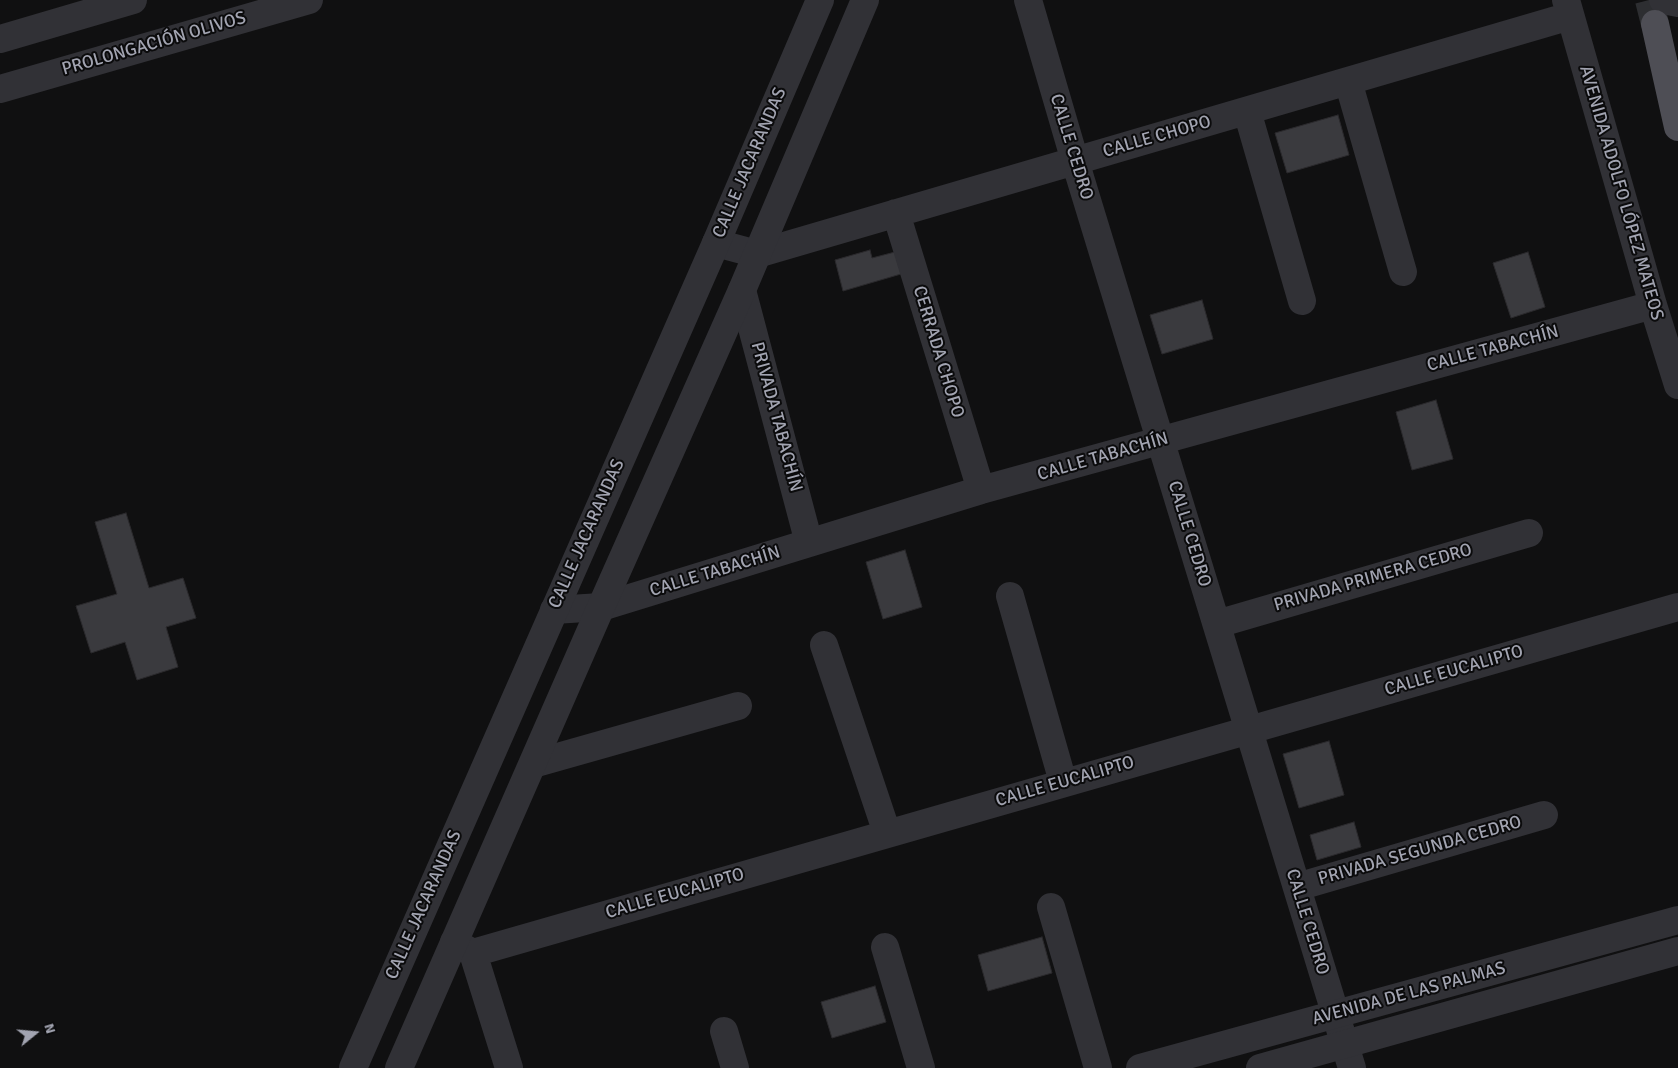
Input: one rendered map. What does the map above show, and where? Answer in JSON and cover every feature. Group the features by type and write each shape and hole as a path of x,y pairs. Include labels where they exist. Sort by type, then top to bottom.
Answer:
{"main road":[{"path":"1659,12 1678,127"}],"street":[{"path":"0,38 133,0"},
{"name":"PROLONGACIÓN OLIVOS","path":"0,89 309,0"},
{"name":"CALLE JACARANDAS","path":"353,1068 716,243 820,0"},
{"path":"399,1068 463,947 533,764 742,290 865,0"},
{"name":"CALLE CEDRO","path":"1028,0 1075,161 1348,1056"},
{"path":"1659,12 1678,3"},
{"name":"CALLE CHOPO","path":"757,254 1348,81 1568,8"},
{"name":"AVENIDA ADOLFO LÓPEZ MATEOS","path":"1568,8 1653,305 1678,385"},
{"path":"1348,81 1403,272"},
{"path":"1247,111 1302,301"},
{"name":"CERRADA CHOPO","path":"896,213 981,490"},
{"path":"716,243 757,254"},
{"name":"PRIVADA TABACHÍN","path":"742,290 810,543"},
{"name":"CALLE TABACHÍN","path":"554,610 601,607 981,490 1653,305"},
{"name":"PRIVADA PRIMERA CEDRO","path":"1217,624 1528,533"},
{"path":"1010,596 1063,782"},
{"name":"CALLE EUCALIPTO","path":"463,947 886,833 1678,607"},
{"path":"824,645 886,833"},
{"path":"533,764 738,706"},
{"name":"PRIVADA SEGUNDA CEDRO","path":"1297,887 1544,815"},
{"path":"1051,907 1098,1068"},
{"name":"AVENIDA DE LAS PALMAS","path":"1140,1068 1678,920"},
{"path":"884,946 921,1068"},
{"path":"463,947 509,1068"},
{"name":"AVENIDA DE LAS PALMAS","path":"1260,1068 1348,1056 1678,951"},
{"path":"724,1031 735,1068"}],"building":[{"path":"1338,115 1349,155 1287,173 1275,133"},
{"path":"870,250 872,258 895,252 901,274 843,291 835,260"},
{"path":"1528,252 1545,307 1511,318 1493,263"},
{"path":"1202,300 1213,339 1162,354 1150,315"},
{"path":"1436,400 1453,459 1412,470 1396,412"},
{"path":"126,513 149,588 183,578 196,618 166,627 178,667 137,680 125,642 91,653 76,606 117,594 95,522"},
{"path":"905,550 922,607 883,619 866,562"},
{"path":"1329,741 1344,795 1299,808 1283,754"},
{"path":"1354,822 1361,847 1317,860 1310,835"},
{"path":"1042,937 1052,973 988,991 978,955"},
{"path":"875,986 886,1022 832,1038 821,1002"}],"tunnel":[{"path":"1649,0 1655,24"}]}
